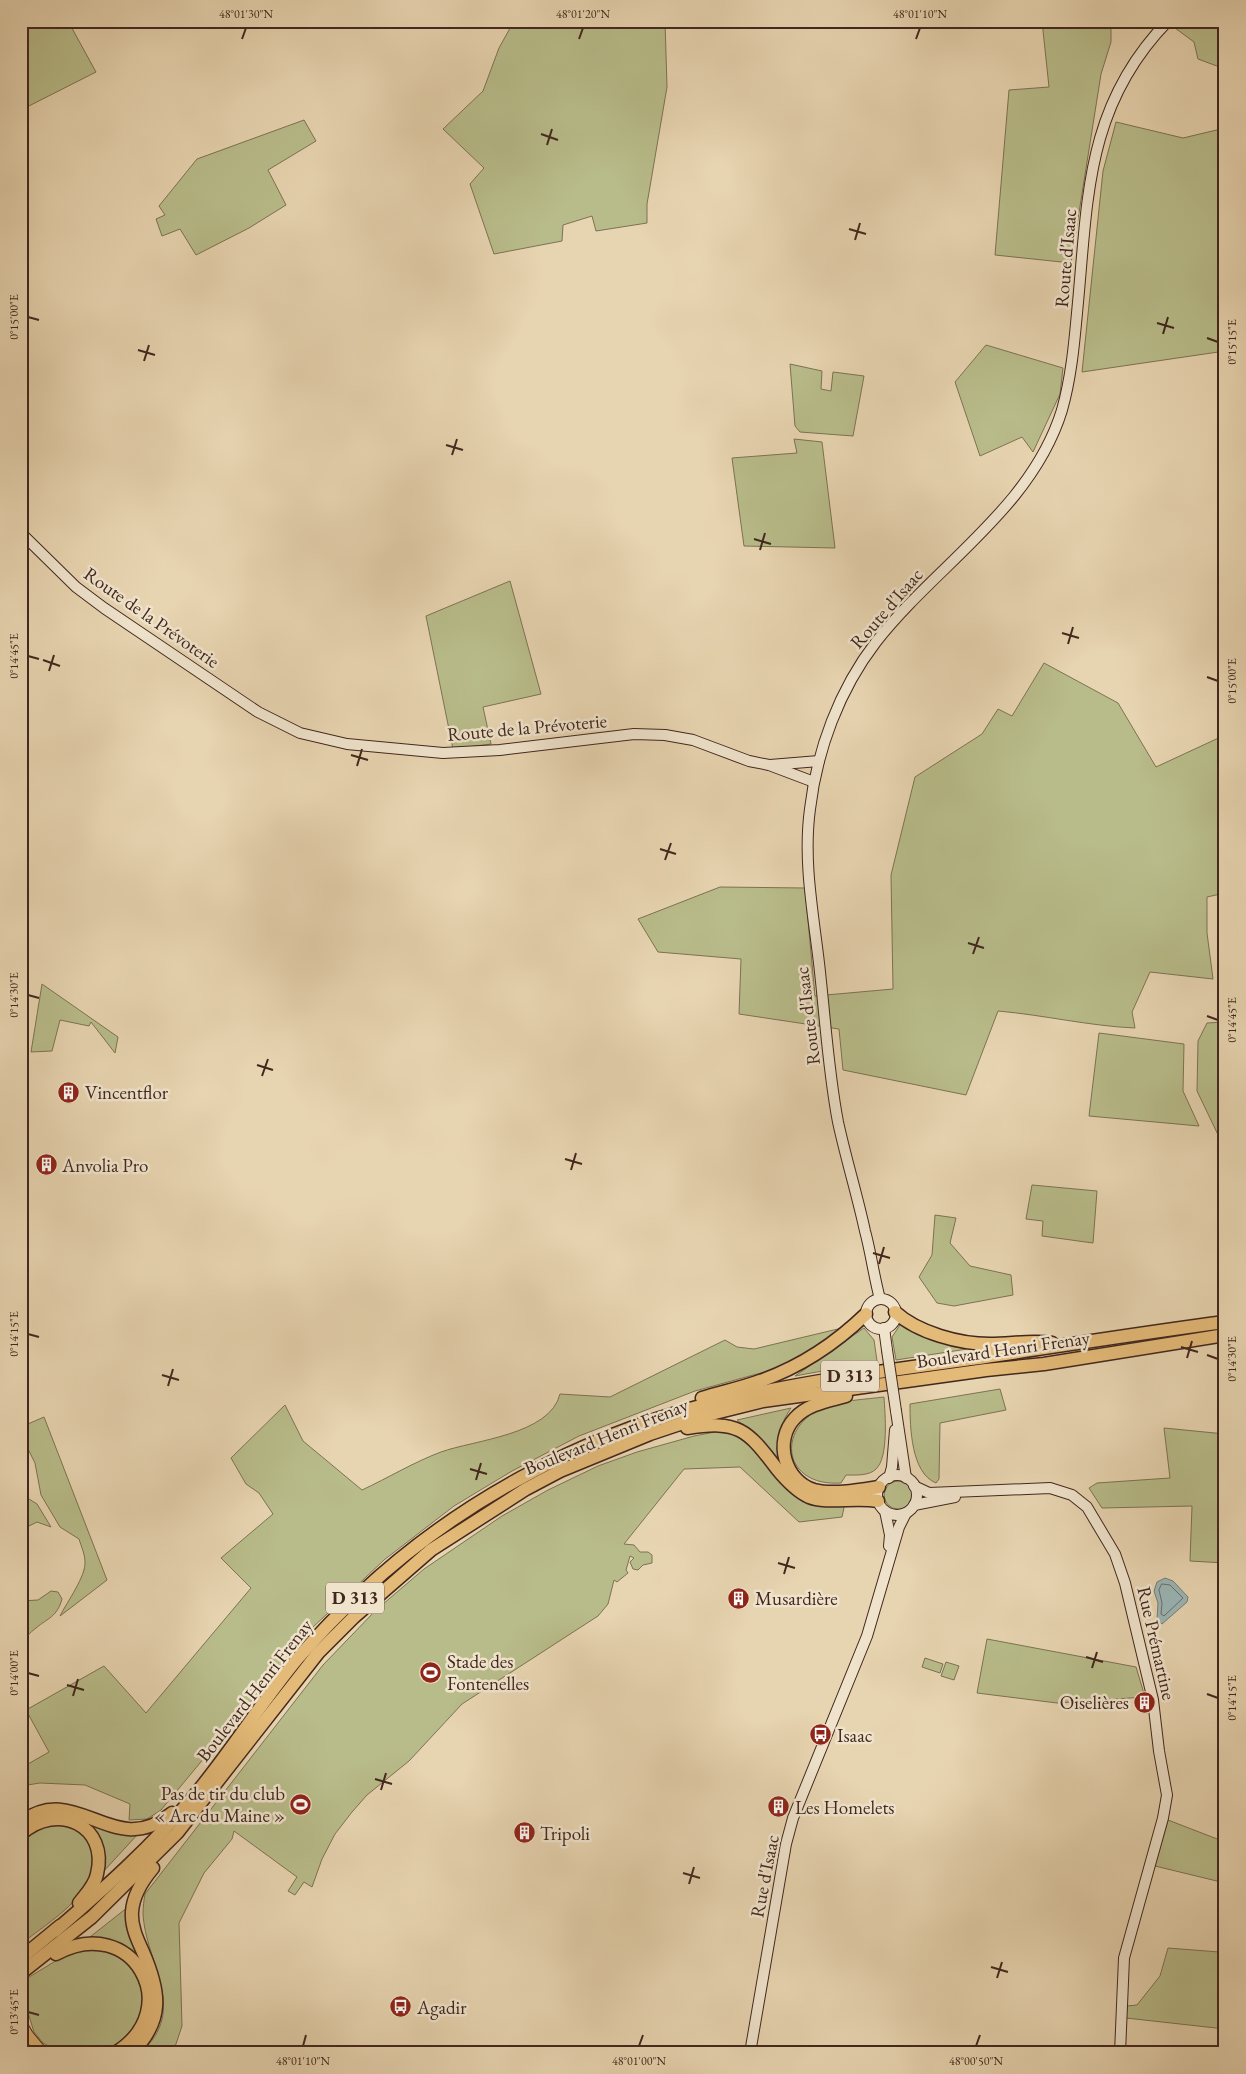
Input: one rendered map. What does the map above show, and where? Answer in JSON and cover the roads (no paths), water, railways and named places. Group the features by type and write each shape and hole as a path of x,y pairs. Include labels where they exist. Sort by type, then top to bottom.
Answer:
{"highway":[{"name":"D 313","path":"896,1312 905,1320 926,1330 972,1343 990,1344 1036,1341 1072,1345"},
{"name":"D 313","path":"650,1428 685,1404 785,1372 827,1345 866,1314"},
{"name":"Boulevard Henri Frenay","path":"21,1974 111,1900 187,1821 318,1653 354,1617 413,1564 495,1507 526,1489 650,1428 704,1405 787,1386 1225,1322"},
{"name":"Boulevard Henri Frenay","path":"55,1931 115,1880 196,1794 297,1660 328,1625 385,1571 454,1520 531,1472 580,1448 650,1428 763,1401 1044,1364 1225,1335"},
{"name":"D 313","path":"879,1488 822,1491 806,1486 788,1468 784,1446 790,1424 801,1413 820,1403 885,1385"},
{"name":"D 313","path":"650,1428 732,1427 756,1441 789,1483 810,1497 832,1500 859,1498 882,1506"},
{"path":"21,1822 39,1811 60,1808 120,1828 136,1830 166,1819 196,1794"},
{"path":"21,1834 44,1819 64,1818 83,1827 96,1847 99,1867 92,1886 55,1931"},
{"path":"131,2053 150,2029 157,2001 153,1980 133,1925 134,1901 140,1885 187,1821"},
{"name":"D 313","path":"21,1958 55,1931"},
{"path":"21,1974 77,1944 96,1943 123,1952 142,1974 148,1989 148,2005 147,2016 136,2035 115,2053"}],"main road":[{"path":"21,2023 31,2040 43,2053"}],"street":[{"name":"Route d'Isaac","path":"880,1299 838,1120 831,1069 808,860 808,819 814,782 819,761 840,702 861,663 874,644 918,595 1007,504 1031,473 1046,448 1061,412 1072,364 1086,217 1097,142 1120,83 1142,51 1168,21"},
{"name":"Route de la Prévoterie","path":"21,533 76,587 104,608 258,712 287,728 320,740 443,753 500,750 634,734 665,735 693,740 749,761 770,765 814,782"},
{"name":"Route de la Prévoterie","path":"770,765 819,761"},
{"path":"880,1299 892,1304 896,1312 891,1324 884,1328 874,1327 866,1314 872,1302 880,1299"},
{"path":"884,1328 906,1478"},
{"path":"888,1478 894,1476 906,1478 914,1486 916,1492 914,1505 906,1513 895,1515 882,1506 879,1488 888,1478 893,1461 896,1411"},
{"name":"Rue Prémartine","path":"914,1486 929,1492 980,1492 1050,1488 1072,1495 1094,1515 1115,1554 1125,1583 1153,1700 1167,1802 1124,1958 1120,2053"},
{"name":"Rue Prémartine","path":"914,1505 980,1492"},
{"name":"Rue d'Isaac","path":"882,1506 890,1535 886,1572"},
{"name":"Rue d'Isaac","path":"750,2053 791,1827 805,1786 867,1636 899,1527 906,1513"}],"water":[{"path":"1165,1578 1173,1581 1188,1597 1187,1602 1162,1624 1157,1620 1158,1603 1154,1591 1157,1582"}],"place":[{"name":"Vincentflor","path":"69,1092"},
{"name":"Anvolia Pro","path":"46,1165"},
{"name":"Musardière","path":"739,1598"},
{"name":"Stade des Fontenelles","path":"431,1672"},
{"name":"Oiselières","path":"1145,1702"},
{"name":"Isaac","path":"821,1735"},
{"name":"Pas de tir du club « Arc du Maine »","path":"301,1804"},
{"name":"Les Homelets","path":"779,1807"},
{"name":"Tripoli","path":"524,1833"},
{"name":"Agadir","path":"401,2007"}]}
